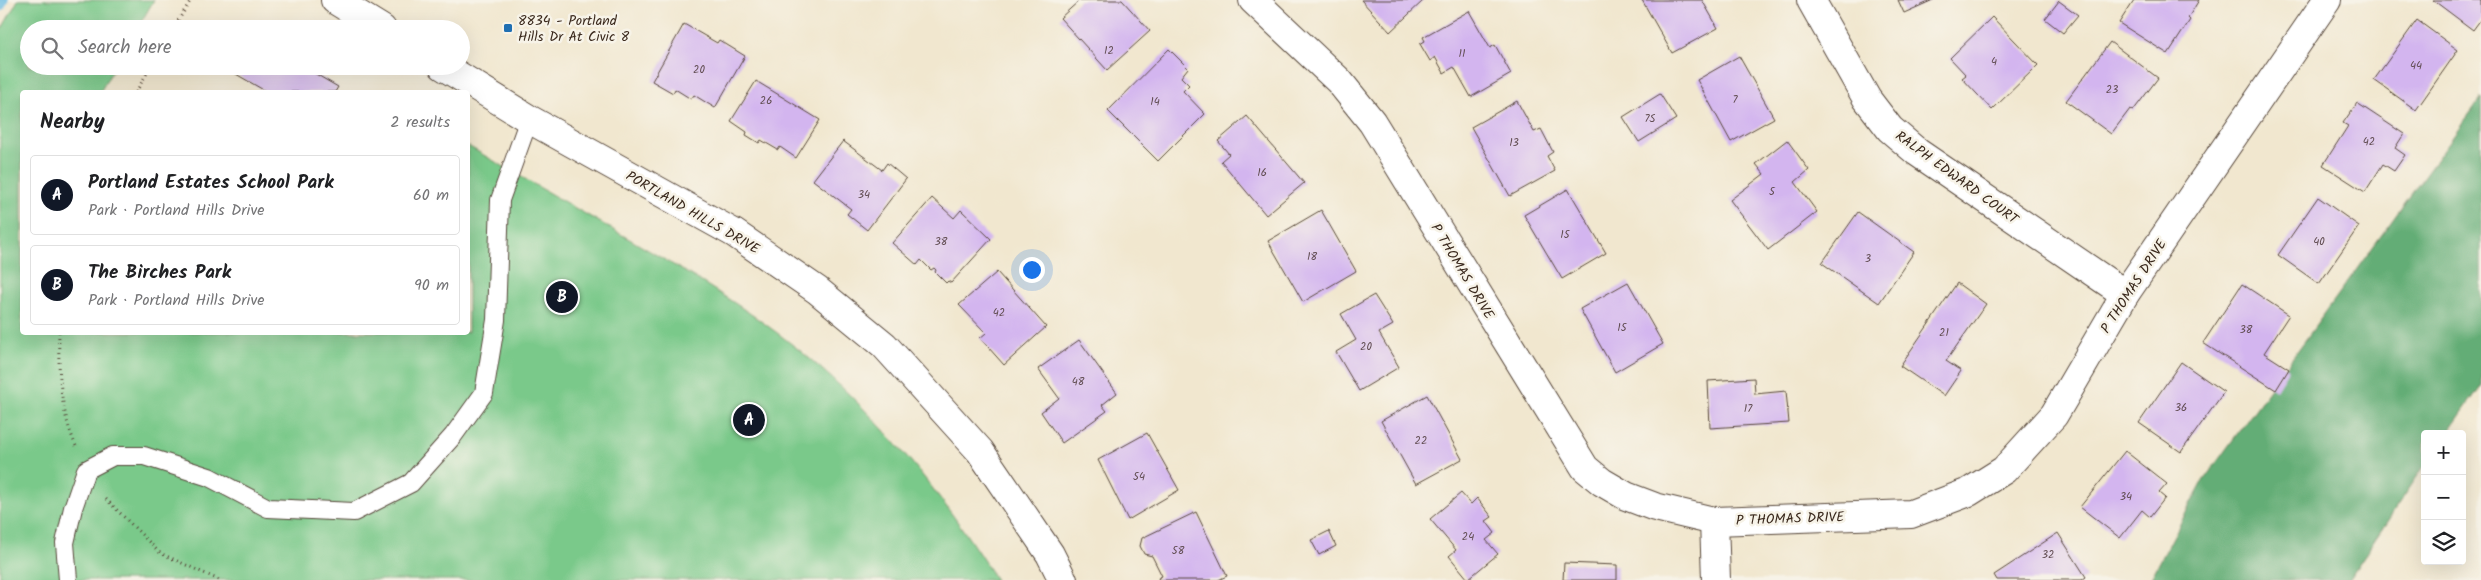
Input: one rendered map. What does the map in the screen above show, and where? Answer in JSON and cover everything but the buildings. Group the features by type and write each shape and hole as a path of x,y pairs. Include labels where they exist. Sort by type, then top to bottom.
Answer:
{"street":[{"path":"335,0 367,20"},
{"name":"P THOMAS DRIVE","path":"1253,0 1339,80 1372,122 1585,468 1602,482 1626,496 1662,509 1714,521 1911,514 1969,492 2004,470 2054,415 2125,294 2326,0"},
{"name":"RALPH EDWARD COURT","path":"1812,0 1867,99 1890,129 1917,152 2125,294"},
{"name":"PORTLAND HILLS DRIVE","path":"458,75 529,119 734,233 817,290 884,345 980,451 1050,554 1063,580"},
{"path":"1714,521 1716,580"}],"lane":[{"path":"68,580 65,542 73,508 86,470 113,456 144,456 200,474 268,508 354,512 411,483 453,436 484,393 496,320 500,200 529,119"}],"path":[{"path":"179,20 191,0"},
{"path":"137,90 146,75"}],"green space":[{"path":"18,0 154,0 142,20 20,20 20,75 110,75 101,90 20,90 20,335 470,335 470,147 696,278 738,305 798,349 855,400 907,456 954,516 996,580 0,580 0,32"},
{"path":"2481,98 2481,386 2450,430 2421,430 2421,471 2348,580 2150,580 2203,481"}],"waterway":[{"path":"0,6 3,0"}],"place":[{"name":"8834 - Portland Hills Dr At Civic 8","path":"508,28"},
{"name":"The Birches Park","path":"562,297"},
{"name":"Portland Estates School Park","path":"749,420"}]}
